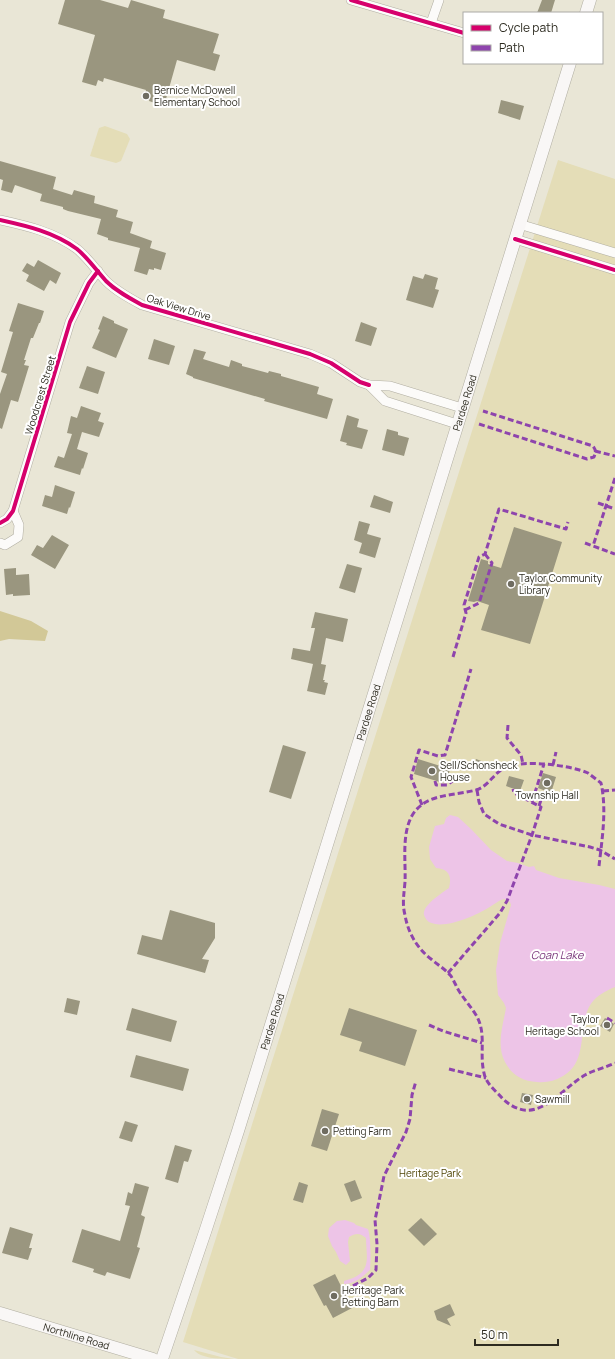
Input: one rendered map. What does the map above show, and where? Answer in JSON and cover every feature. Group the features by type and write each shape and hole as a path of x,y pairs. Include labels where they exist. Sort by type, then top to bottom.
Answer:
{"main road":[{"path":"586,12 590,0"},
{"name":"Pardee Road","path":"162,1359 236,1137 569,64"},
{"name":"Northline Road","path":"0,1313 154,1359"}],"street":[{"path":"351,0 463,33"},
{"path":"431,23 439,0"},
{"name":"Oak View Drive","path":"0,220 52,234 60,238 78,250 117,290 142,305 310,354 330,363 360,382 369,385 390,386 462,408"},
{"path":"519,224 615,253"},
{"path":"515,239 615,270"},
{"name":"Woodcrest Street","path":"13,511 70,322 89,283 98,271"},
{"name":"Oak View Drive","path":"369,385 385,401 457,424"},
{"path":"0,523 7,520 13,511"},
{"path":"0,543 5,545 18,537 19,525 13,511"}],"green space":[{"path":"105,126 127,134 130,139 121,161 116,163 90,156 99,128"},
{"name":"Heritage Park","path":"558,160 615,179 615,1359 238,1359 183,1342"},
{"path":"194,1350 234,1359 207,1357 197,1353"}],"shaded area":[{"path":"0,611 31,621 48,631 45,641 9,639 0,641"}],"water":[{"name":"Coan Lake","path":"450,815 458,817 491,850 507,861 529,867 534,866 536,870 559,878 615,889 615,987 607,990 591,1003 586,1016 579,1054 576,1062 571,1070 557,1079 540,1082 522,1079 514,1074 508,1067 502,1055 501,1035 506,1008 498,995 496,970 500,943 511,905 510,902 504,899 475,915 451,923 435,924 429,922 424,916 425,909 428,905 449,888 450,877 444,870 436,868 430,859 429,847 435,826 444,824 446,818"},
{"path":"345,1220 368,1229 371,1260 370,1270 361,1278 348,1284 344,1284 344,1281 359,1275 363,1271 367,1261 367,1256 366,1238 360,1234 356,1234 349,1237 348,1242 350,1261 346,1265 340,1261 328,1236 329,1228 337,1221"}],"building":[{"path":"65,0 100,0 128,8 131,0 165,10 163,18 219,34 213,53 220,55 215,71 177,60 164,106 149,101 150,95 145,94 146,90 104,78 103,82 98,80 96,86 82,82 95,35 58,24"},
{"path":"542,0 555,0 551,12 537,12"},
{"path":"501,100 524,106 520,120 498,113"},
{"path":"0,161 56,177 53,189 72,195 74,190 95,196 94,203 118,210 116,217 133,222 130,233 152,241 150,248 166,253 161,270 154,268 154,270 149,269 147,275 134,271 140,248 108,240 108,238 97,234 101,219 68,211 63,209 63,207 40,201 42,194 15,185 12,193 1,190 3,180 0,179"},
{"path":"38,260 61,273 56,284 50,280 44,291 26,281 29,275 22,271 27,263 34,267"},
{"path":"425,274 438,278 435,289 439,290 433,308 406,300 413,276 423,279"},
{"path":"18,303 44,311 33,338 31,338 24,360 26,360 24,365 29,366 18,402 11,400 2,429 0,428 0,394 7,374 1,372 13,332 9,331"},
{"path":"103,316 128,329 116,358 92,348 100,330 98,329"},
{"path":"361,322 377,328 371,346 355,341"},
{"path":"154,339 175,346 169,365 148,359"},
{"path":"194,349 206,352 203,359 229,367 231,360 242,364 242,366 268,373 269,371 281,374 281,376 319,387 317,394 333,399 327,419 264,401 265,399 193,378 186,374"},
{"path":"87,366 105,372 98,394 79,388"},
{"path":"81,406 101,413 98,421 104,423 99,437 82,432 77,449 88,453 80,475 54,467 58,456 64,458 72,434 67,433 71,416 77,418"},
{"path":"347,415 359,419 357,427 368,430 362,449 346,445 347,443 340,441"},
{"path":"387,429 398,432 398,435 409,438 404,456 382,450"},
{"path":"55,485 75,492 67,514 42,506 45,495 52,497"},
{"path":"374,495 393,502 390,513 370,507"},
{"path":"359,521 370,524 367,534 381,538 375,558 359,553 362,543 354,540"},
{"name":"Taylor Community Library","path":"514,527 562,542 530,644 481,630 489,605 477,601 468,601 481,559 488,561 488,564 501,568"},
{"path":"52,535 69,545 55,569 31,555 37,545 43,548"},
{"path":"347,564 362,568 355,593 339,588"},
{"path":"16,568 16,575 29,574 30,595 6,595 4,569"},
{"path":"315,612 348,619 343,642 326,638 321,664 326,665 323,680 325,680 324,682 328,683 325,695 307,691 313,664 291,659 293,648 310,651 315,628 311,628"},
{"path":"283,745 306,752 291,799 269,792"},
{"name":"Sell/Schonsheck House","path":"418,759 450,769 447,781 444,780 443,783 414,774"},
{"path":"476,759 484,762 482,770 473,768"},
{"name":"Township Hall","path":"543,773 556,777 551,793 538,788"},
{"path":"509,776 524,780 520,791 506,786"},
{"path":"170,910 215,923 215,938 202,959 209,960 205,973 137,954 142,935 162,940"},
{"path":"67,998 80,1001 77,1015 64,1012"},
{"path":"132,1008 177,1021 171,1042 126,1030"},
{"path":"349,1008 417,1030 405,1066 359,1051 362,1042 340,1035"},
{"name":"Taylor Heritage School","path":"605,1018 614,1024 610,1032 600,1026"},
{"path":"136,1055 189,1069 183,1091 130,1077"},
{"name":"Sawmill","path":"522,1093 533,1095 531,1105 520,1102"},
{"name":"Petting Farm","path":"322,1109 339,1114 327,1151 311,1146"},
{"path":"125,1121 138,1125 132,1142 119,1138"},
{"path":"175,1145 192,1150 188,1162 184,1161 178,1183 165,1179"},
{"path":"355,1180 362,1198 351,1202 344,1184"},
{"path":"299,1182 308,1185 303,1203 293,1200"},
{"path":"135,1183 149,1187 141,1215 145,1217 137,1247 140,1248 130,1279 107,1272 105,1276 93,1272 94,1269 72,1262 82,1229 120,1241 130,1206 125,1205 128,1192 132,1194"},
{"path":"421,1218 437,1234 424,1246 408,1230"},
{"path":"10,1227 33,1234 29,1248 32,1248 28,1260 2,1253"},
{"name":"Heritage Park Petting Barn","path":"335,1274 352,1308 333,1318 326,1305 324,1306 313,1285"},
{"path":"450,1304 455,1315 447,1319 451,1326 437,1320 434,1311"}],"marked path":[{"path":"479,424 587,459 594,457 595,455 593,446 483,411"},
{"path":"595,451 615,456"},
{"path":"615,478 593,546 615,554"},
{"path":"598,503 615,509"},
{"path":"453,657 466,613 464,605 479,557 485,554 499,509 566,529 568,522"},
{"path":"585,543 593,546"},
{"path":"465,610 479,603 492,563 485,554"},
{"path":"422,805 411,777 419,750 438,756 445,755 471,669"},
{"path":"508,725 507,738 521,755 523,764"},
{"path":"553,765 556,752"},
{"path":"532,802 544,764"},
{"path":"599,866 604,814 601,783 588,773 580,770 546,764 512,765 504,768 488,783 476,790 433,799 419,807 413,814 409,822 405,839 404,907 408,928 417,945 426,955 451,976 459,991 476,1015 481,1029 482,1058 485,1077 489,1084 503,1099 515,1107 526,1110 536,1109 556,1098 585,1075 615,1063"},
{"path":"435,781 436,785 447,785 454,780 452,777"},
{"path":"448,973 500,913 507,901 532,835 541,807 514,793 513,789"},
{"path":"477,790 479,802 484,814 499,824 532,835 600,850 615,859"},
{"path":"603,791 615,790"},
{"path":"539,806 544,791"},
{"path":"607,1018 615,1023"},
{"path":"429,1025 482,1043"},
{"path":"449,1069 486,1078"},
{"path":"345,1290 368,1278 376,1270 377,1244 375,1220 384,1176 406,1132 410,1119 412,1095 416,1081"}],"cycle path":[{"path":"351,0 463,33"},
{"path":"0,220 40,230 68,243 85,256 110,285 142,305 310,354 331,363 360,382 369,385"},
{"path":"515,239 615,270"},
{"path":"0,523 7,519 13,511 70,322 89,283 98,271"}],"place":[{"name":"Bernice McDowell Elementary School","path":"146,96"},
{"name":"Taylor Community Library","path":"511,584"},
{"name":"Sell/Schonsheck House","path":"432,771"},
{"name":"Township Hall","path":"547,783"},
{"name":"Taylor Heritage School","path":"607,1025"},
{"name":"Sawmill","path":"527,1099"},
{"name":"Petting Farm","path":"325,1131"},
{"name":"Heritage Park Petting Barn","path":"334,1296"}]}
